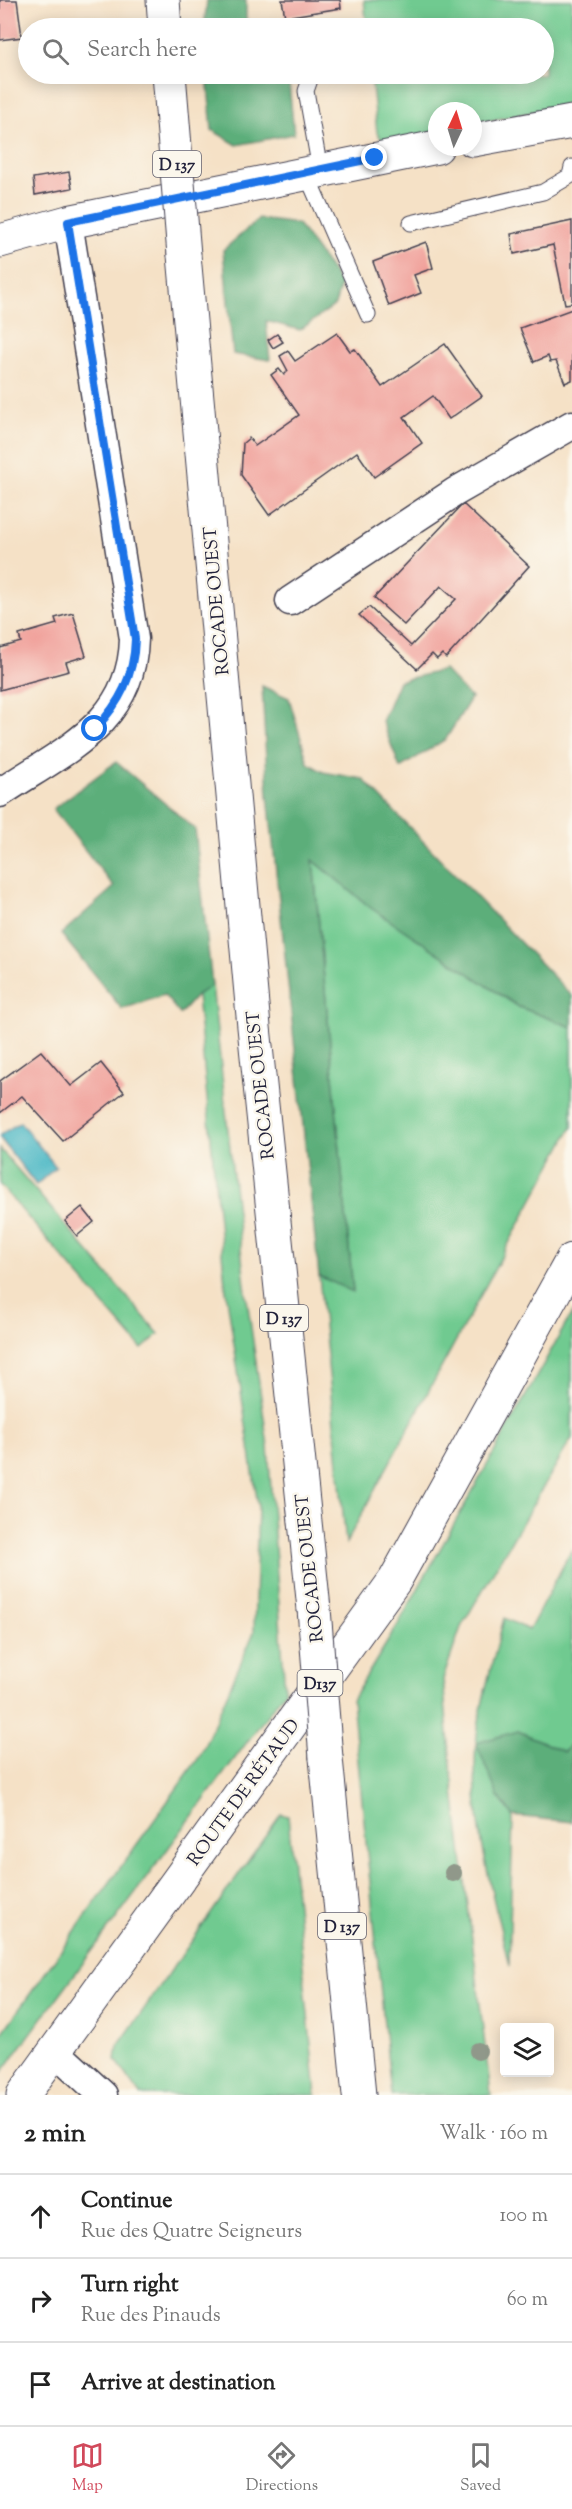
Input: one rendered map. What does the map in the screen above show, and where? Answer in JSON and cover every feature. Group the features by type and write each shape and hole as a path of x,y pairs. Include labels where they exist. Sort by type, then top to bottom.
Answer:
{"main road":[{"path":"163,0 164,18"},
{"name":"ROCADE OUEST","path":"170,84 254,1027 314,1609 359,2095"},
{"path":"482,138 572,122"},
{"path":"0,241 68,222 428,149"},
{"name":"ROUTE DE RÉTAUD","path":"23,2095 395,1580 572,1260"}],"street":[{"path":"0,793 95,729 113,710 121,697 134,656 135,639 68,222"},
{"path":"290,601 455,492 572,425"},
{"path":"56,2052 104,2095"}],"lane":[{"path":"308,84 306,91 313,171 368,315"},
{"path":"411,223 543,192 570,176 572,167"}],"green space":[{"path":"207,0 246,0 246,18 205,18"},
{"path":"364,0 572,0 572,104 482,122 482,102 428,102 428,134 384,142 377,133 372,84 554,84 554,18 366,18"},
{"path":"208,84 289,84 294,134 237,145 212,130"},
{"path":"259,219 298,224 341,284 335,305 300,330 266,321 270,360 233,354 223,250"},
{"path":"444,670 471,698 446,739 400,768 382,721 399,681"},
{"path":"262,686 289,698 308,763 323,772 363,779 572,996 572,1027 519,1007 371,908 313,860 353,1292 319,1276 268,796"},
{"path":"116,762 195,829 212,985 197,995 180,1014 164,995 122,1009 61,934 114,887 53,809"},
{"path":"313,860 371,908 519,1007 572,1027 572,1127 346,1543 319,1276 353,1291"},
{"path":"212,985 245,1285 268,1446 285,1691 0,2075 0,2036 200,1756 254,1632 258,1506 225,1284 197,995"},
{"path":"0,1149 159,1334 142,1349 0,1185"},
{"path":"572,1313 572,1438 461,1627 443,1679 451,1766 491,2095 391,2095 352,1700 397,1626"},
{"path":"572,1549 572,1741 564,1752 518,1731 498,1796 513,1816 509,1966 484,1856 476,1800 478,1728 504,1618 529,1630"},
{"path":"518,1731 564,1752 572,1741 572,1822 513,1816 498,1796 476,1743"},
{"path":"281,1814 288,1816 316,2095 141,2095 116,2060 118,2046"}],"water":[{"path":"20,1122 56,1167 36,1185 0,1138 0,1135"}],"building":[{"path":"0,0 17,0 19,18 18,38 0,40"},
{"path":"282,0 340,0 341,8 285,17"},
{"path":"69,172 72,188 35,195 33,178"},
{"path":"572,221 572,303 565,304 553,245 514,254 511,234"},
{"path":"426,242 433,268 414,275 421,293 389,306 373,262"},
{"path":"572,309 572,380 565,383 556,361 550,362 548,356 534,362 520,328"},
{"path":"337,333 350,351 355,349 382,387 445,344 482,396 449,419 433,396 404,417 422,443 374,477 357,452 269,515 241,475 243,443 249,438 255,446 299,415 271,375 279,369 284,375 288,371 280,356 288,351 295,361"},
{"path":"277,334 283,342 273,348 268,340"},
{"path":"463,504 529,566 446,658 442,654 437,659 432,654 417,669 359,615 369,607 411,646 456,599 441,586 404,625 374,598"},
{"path":"73,613 86,656 66,662 69,671 0,690 0,648 21,642 19,635 57,624 55,618"},
{"path":"41,1051 71,1086 101,1063 124,1092 63,1141 22,1096 0,1113 0,1081"},
{"path":"82,1207 94,1222 77,1236 65,1221"}],"route":[{"path":"95,729 113,710 121,697 134,656 135,639 68,222 375,158"}]}
